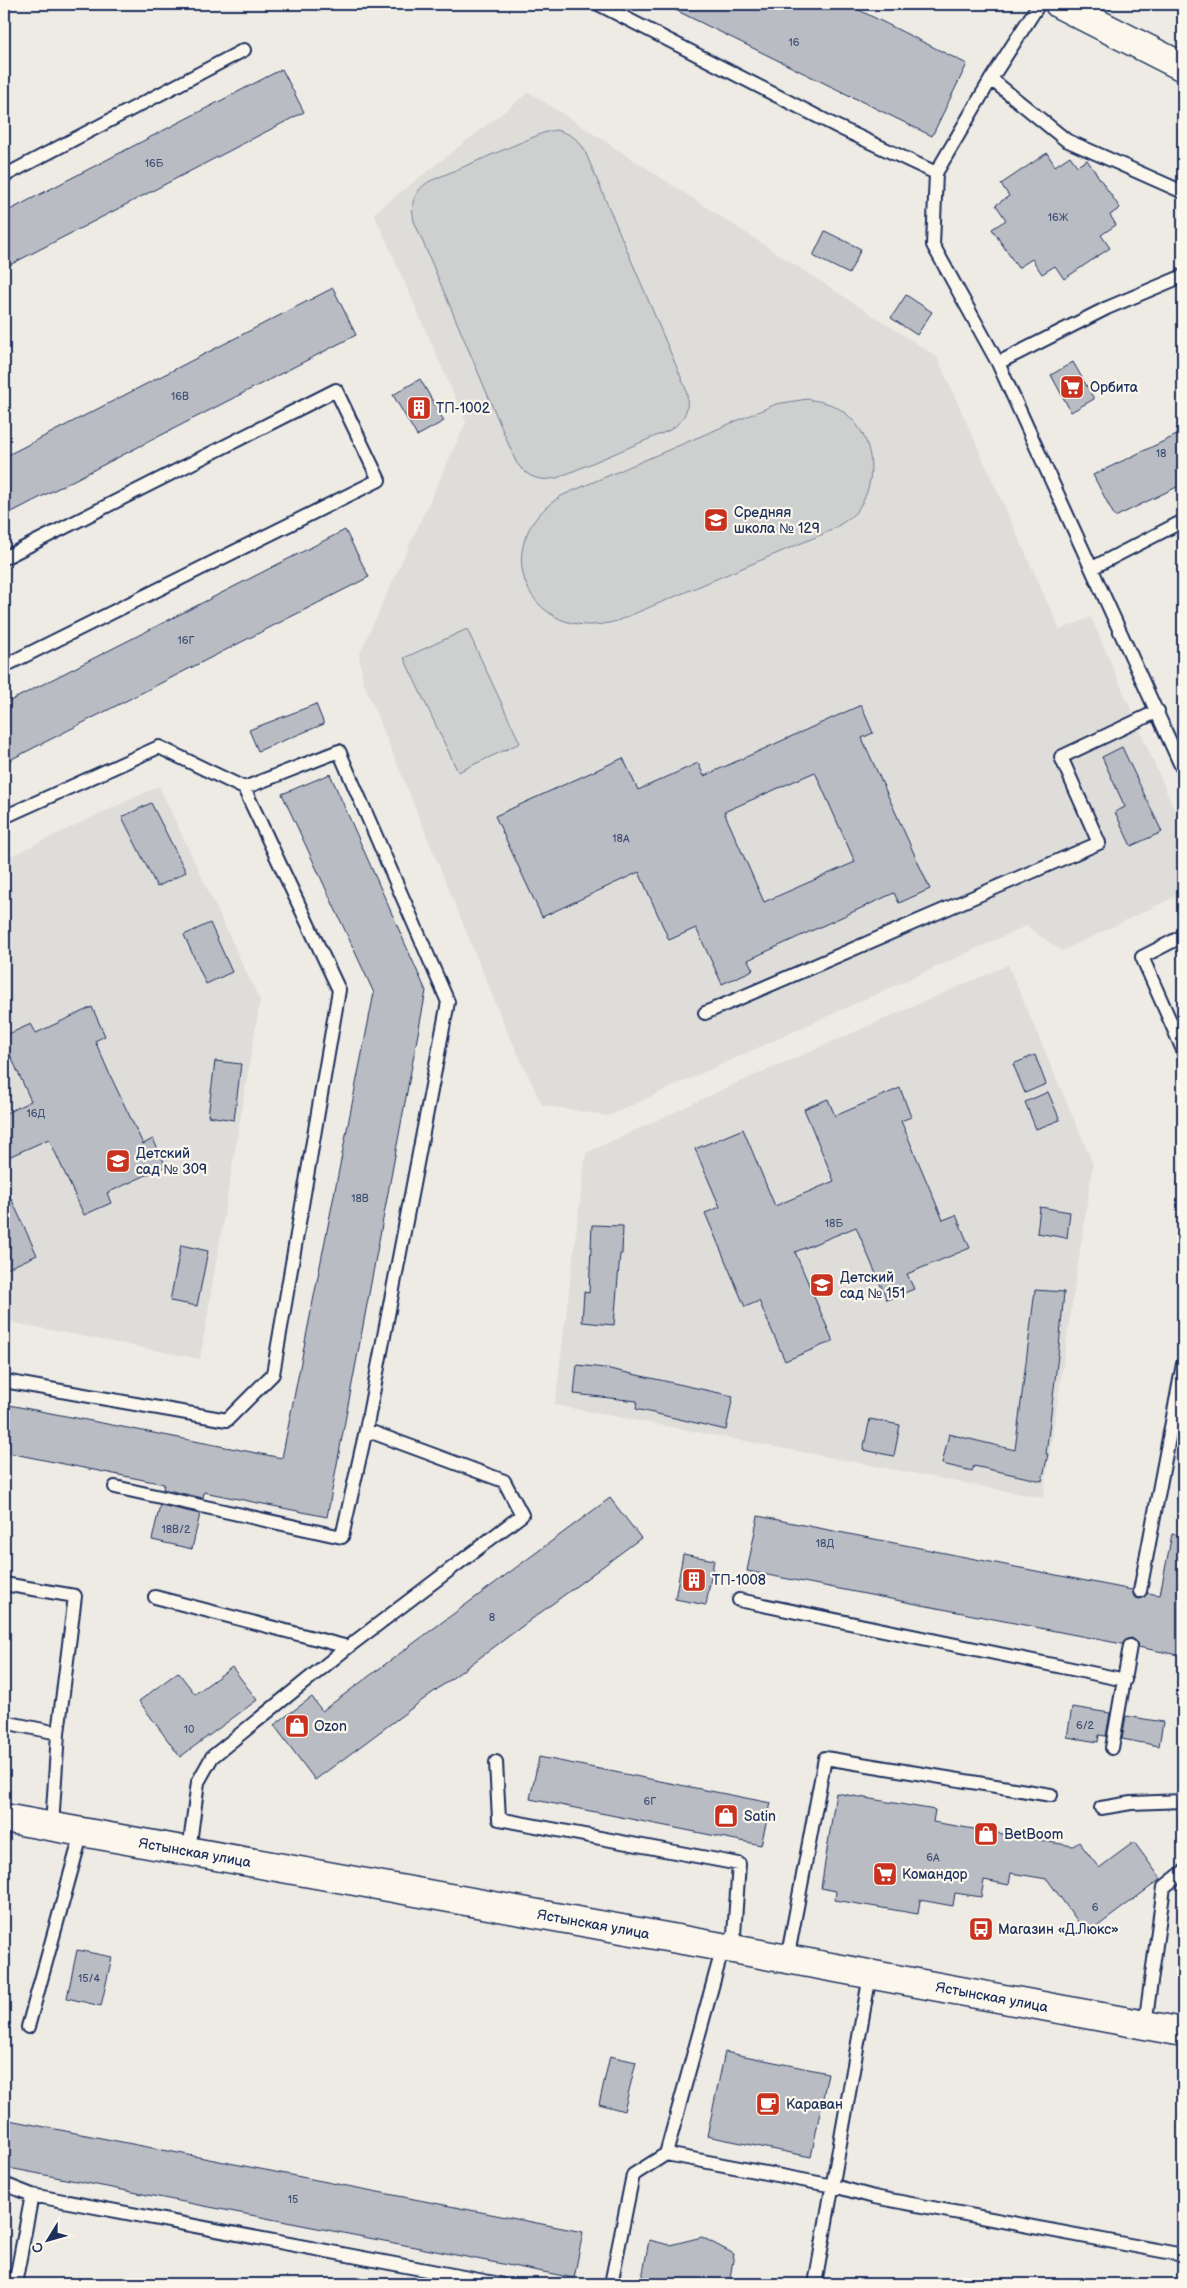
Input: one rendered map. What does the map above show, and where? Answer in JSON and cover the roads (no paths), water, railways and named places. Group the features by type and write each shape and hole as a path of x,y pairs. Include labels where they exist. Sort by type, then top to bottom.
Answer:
{"main road":[{"path":"1059,4 1183,67"},
{"name":"Ястынская улица","path":"4,1818 1183,2032"}],"lane":[{"path":"598,4 840,128 936,173"},
{"path":"1039,4 991,79 936,173 933,245 998,363 1158,711 1183,770"},
{"path":"4,176 244,50"},
{"path":"991,79 1066,140 1183,192"},
{"path":"998,363 1107,308 1183,276"},
{"path":"4,558 336,390 379,480 4,666"},
{"path":"1092,568 1183,521"},
{"path":"705,1013 1099,843 1061,758 1158,711"},
{"path":"4,818 159,747 244,788 339,990 273,1374 227,1420 4,1380"},
{"path":"115,1487 342,1537 366,1430 448,1002 339,751 244,788"},
{"path":"1183,936 1142,957 1183,1050"},
{"path":"1140,1591 1183,1364"},
{"path":"189,1852 198,1782 212,1757 348,1647 522,1515 504,1481 366,1430"},
{"path":"4,1584 75,1596 58,1733 52,1826"},
{"path":"155,1597 348,1647"},
{"path":"739,1600 1125,1680"},
{"path":"1112,1748 1130,1646"},
{"path":"4,1722 58,1733"},
{"path":"787,1960 825,1758 1051,1795"},
{"path":"496,1762 499,1819 739,1864 728,1948 666,2154 633,2175 611,2284"},
{"path":"1101,1808 1131,1803 1183,1801"},
{"path":"28,2028 82,1832"},
{"path":"1145,2025 1164,1887 1183,1872"},
{"path":"815,2284 834,2186 870,1975"},
{"path":"666,2154 834,2186 874,2197 1183,2255"},
{"path":"4,2184 32,2195 500,2284"},
{"path":"15,2284 32,2195"}],"place":[{"name":"Орбита","path":"1072,387"},
{"name":"ТП-1002","path":"419,408"},
{"name":"Средняя школа № 129","path":"716,520"},
{"name":"Детский сад № 309","path":"118,1161"},
{"name":"Детский сад № 151","path":"822,1285"},
{"name":"ТП-1008","path":"694,1580"},
{"name":"Ozon","path":"297,1726"},
{"name":"Satin","path":"726,1816"},
{"name":"BetBoom","path":"986,1834"},
{"name":"Командор","path":"885,1874"},
{"name":"Магазин «Д.Люкс»","path":"981,1929"},
{"name":"Караван","path":"768,2104"}]}
